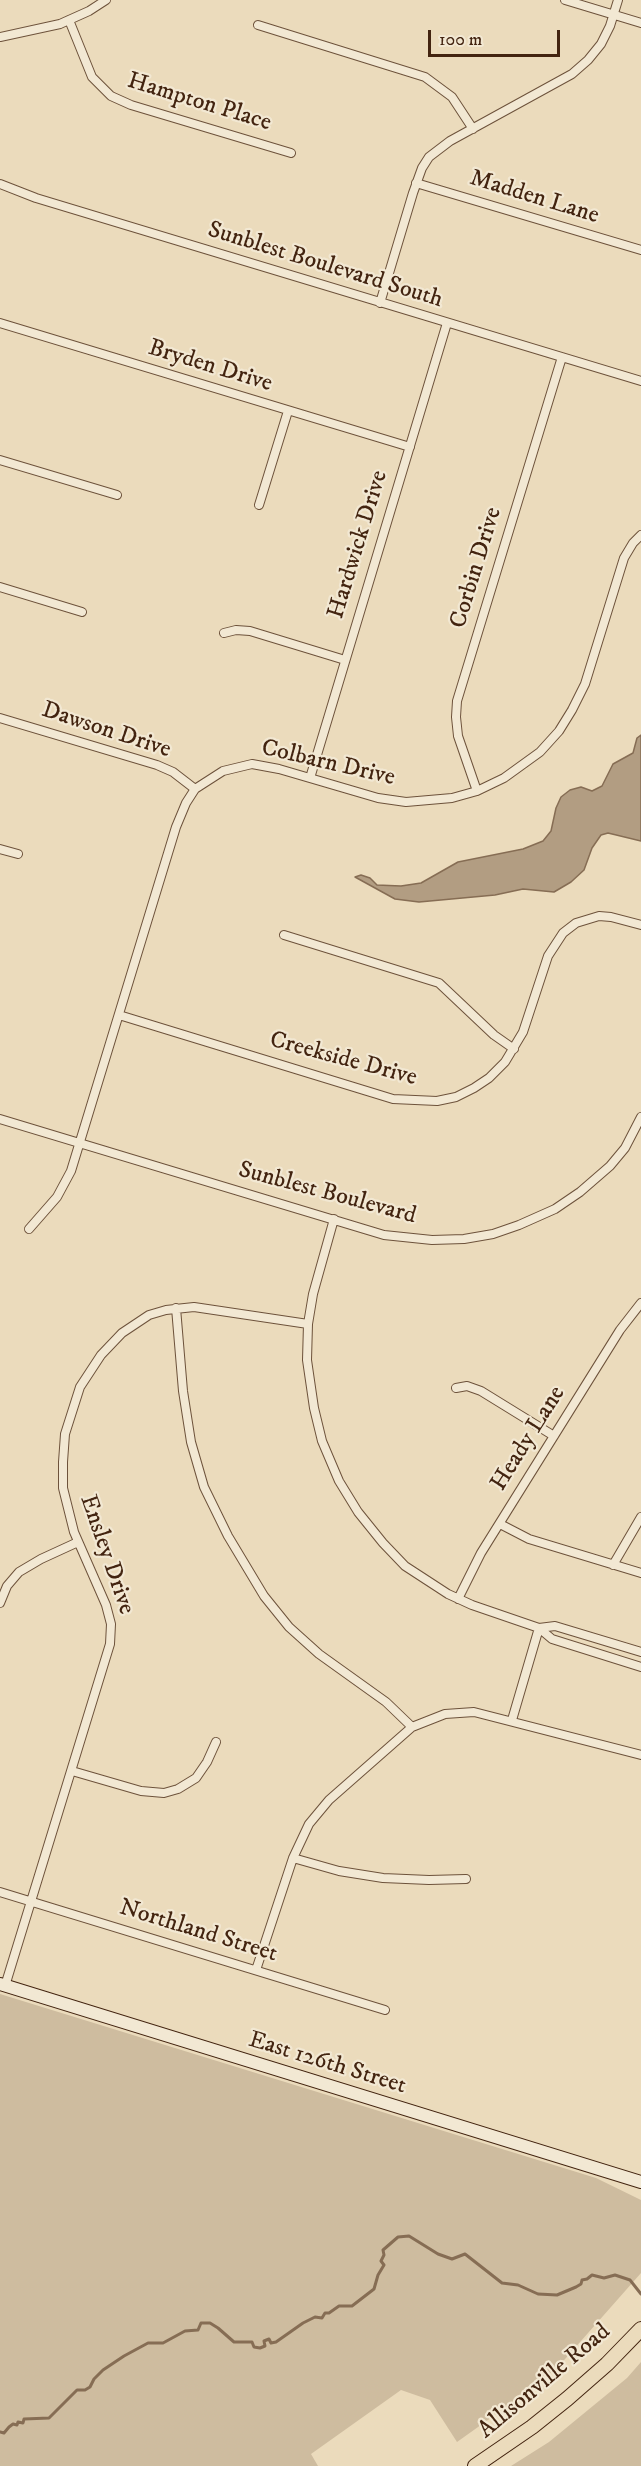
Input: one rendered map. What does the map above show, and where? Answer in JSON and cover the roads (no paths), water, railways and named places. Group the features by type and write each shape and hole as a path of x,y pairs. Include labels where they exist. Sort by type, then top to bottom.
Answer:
{"main road":[{"name":"East 126th Street","path":"3,1985 641,2182"},
{"name":"Allisonville Road","path":"475,2466 532,2427 607,2364 641,2329"}],"street":[{"path":"0,37 69,20 106,0"},
{"path":"565,0 641,23"},
{"path":"380,303 416,183 425,163 434,152 572,74 601,44 618,0"},
{"name":"Hampton Place","path":"69,20 92,77 111,96 131,105 291,153"},
{"path":"258,25 426,77 452,97 473,129"},
{"name":"Madden Lane","path":"416,183 641,250"},
{"name":"Sunblest Boulevard South","path":"0,184 36,198 641,381"},
{"name":"Bryden Drive","path":"0,323 410,447"},
{"name":"Hardwick Drive","path":"309,778 447,324"},
{"name":"Corbin Drive","path":"477,791 458,736 457,701 561,357"},
{"path":"259,505 288,411"},
{"path":"0,460 117,495"},
{"name":"Colbarn Drive","path":"29,1229 62,1190 80,1144 179,817 195,789 223,771 243,765 270,766 393,801 434,801 477,791 504,778 529,761 551,741 568,717 585,684 624,558 641,535"},
{"path":"0,587 82,612"},
{"path":"224,633 236,630 250,631 345,660"},
{"name":"Dawson Drive","path":"0,718 157,765 173,772 195,789"},
{"path":"0,849 18,854"},
{"name":"Creekside Drive","path":"119,1015 393,1099 437,1101 456,1097 474,1088 496,1072 514,1050 523,1032 548,956 563,933 576,923 599,916 617,918 641,925"},
{"path":"284,935 439,983 494,1035 514,1050"},
{"name":"Sunblest Boulevard","path":"0,1119 384,1235 416,1239 464,1239 505,1230 543,1215 589,1185 625,1148 641,1117"},
{"path":"334,1219 316,1280 308,1324 307,1360 314,1408 322,1441 339,1481 366,1523 392,1553 419,1577 458,1599 539,1628 552,1639 641,1667"},
{"name":"Heady Lane","path":"458,1599 468,1576 554,1436 620,1330 641,1303"},
{"path":"177,1308 183,1391 191,1442 204,1487 228,1536 264,1596 289,1627 319,1654 386,1702 412,1727"},
{"name":"Ensley Drive","path":"3,1985 32,1902 111,1637 111,1624 106,1605 78,1542 65,1499 63,1462 68,1422 80,1387 101,1355 122,1333 149,1315 177,1308 207,1308 308,1324"},
{"path":"456,1388 467,1386 481,1391 554,1436"},
{"path":"613,1564 641,1517"},
{"path":"500,1524 529,1539 641,1573"},
{"path":"0,1604 7,1586 19,1572 78,1542"},
{"path":"539,1628 555,1626 641,1652"},
{"path":"512,1720 539,1628"},
{"path":"256,1970 293,1858 304,1833 322,1807 412,1727 437,1716 460,1712 482,1713 641,1755"},
{"path":"72,1771 141,1791 164,1793 178,1789 196,1778 207,1762 216,1742"},
{"path":"293,1858 339,1871 383,1878 429,1881 466,1879"},
{"name":"Northland Street","path":"0,1892 385,2010"}],"waterway":[{"path":"0,2432 4,2433 18,2422 23,2423 24,2419 49,2418 77,2390 90,2387 103,2370 124,2356 148,2343 163,2343 185,2331 198,2330 201,2323 210,2323 234,2342 252,2342 254,2347 260,2348 265,2346 264,2341 269,2339 271,2343 276,2342 303,2323 315,2317 322,2318 325,2313 339,2306 352,2306 374,2289 384,2265 381,2261 384,2255 383,2250 398,2237 409,2236 438,2254 452,2259 465,2254 502,2283 518,2285 538,2294 557,2295 576,2287 581,2284 582,2280 592,2275 604,2278 615,2275 630,2280 641,2294"}]}
